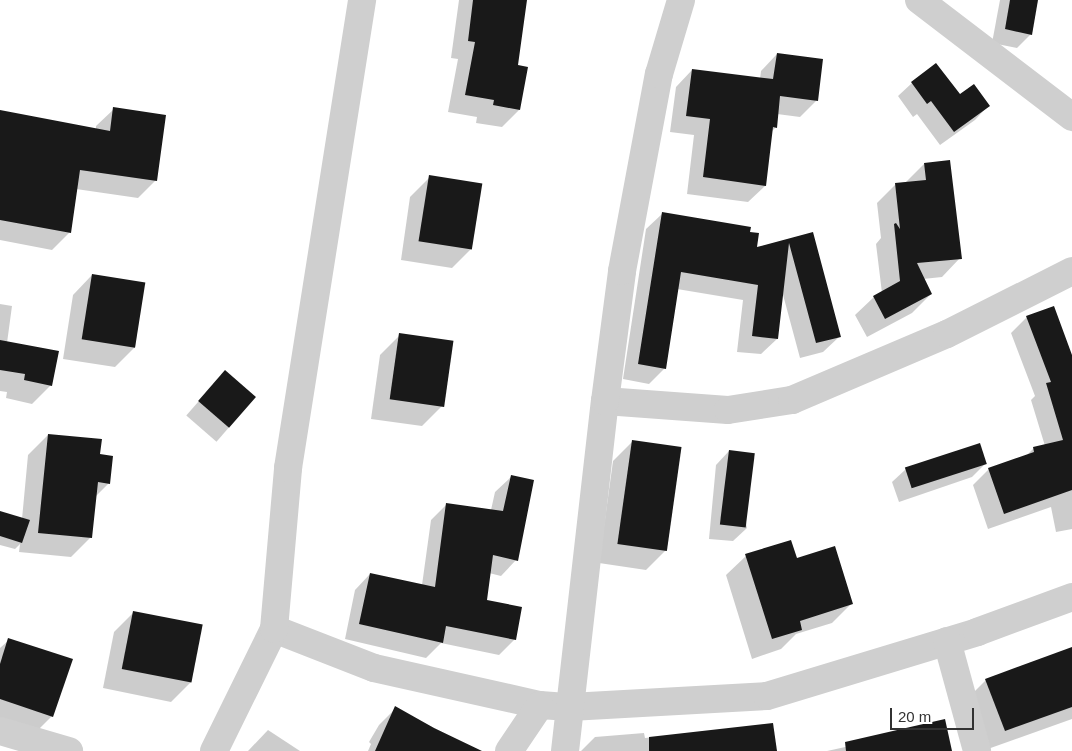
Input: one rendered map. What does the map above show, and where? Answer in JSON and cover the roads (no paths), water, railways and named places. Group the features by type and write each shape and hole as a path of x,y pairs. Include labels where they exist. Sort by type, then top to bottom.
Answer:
{"street":[{"path":"214,751 274,629 288,468 362,0"},
{"path":"565,751 605,401 622,271 659,74 681,0"},
{"path":"919,0 1072,117"},
{"path":"605,401 728,410 792,400 947,334 1072,271"},
{"path":"274,629 374,668 540,704 570,707 767,696 947,641 1072,597"},
{"path":"947,641 977,751"},
{"path":"509,751 540,704"},
{"path":"0,731 69,751"}]}
